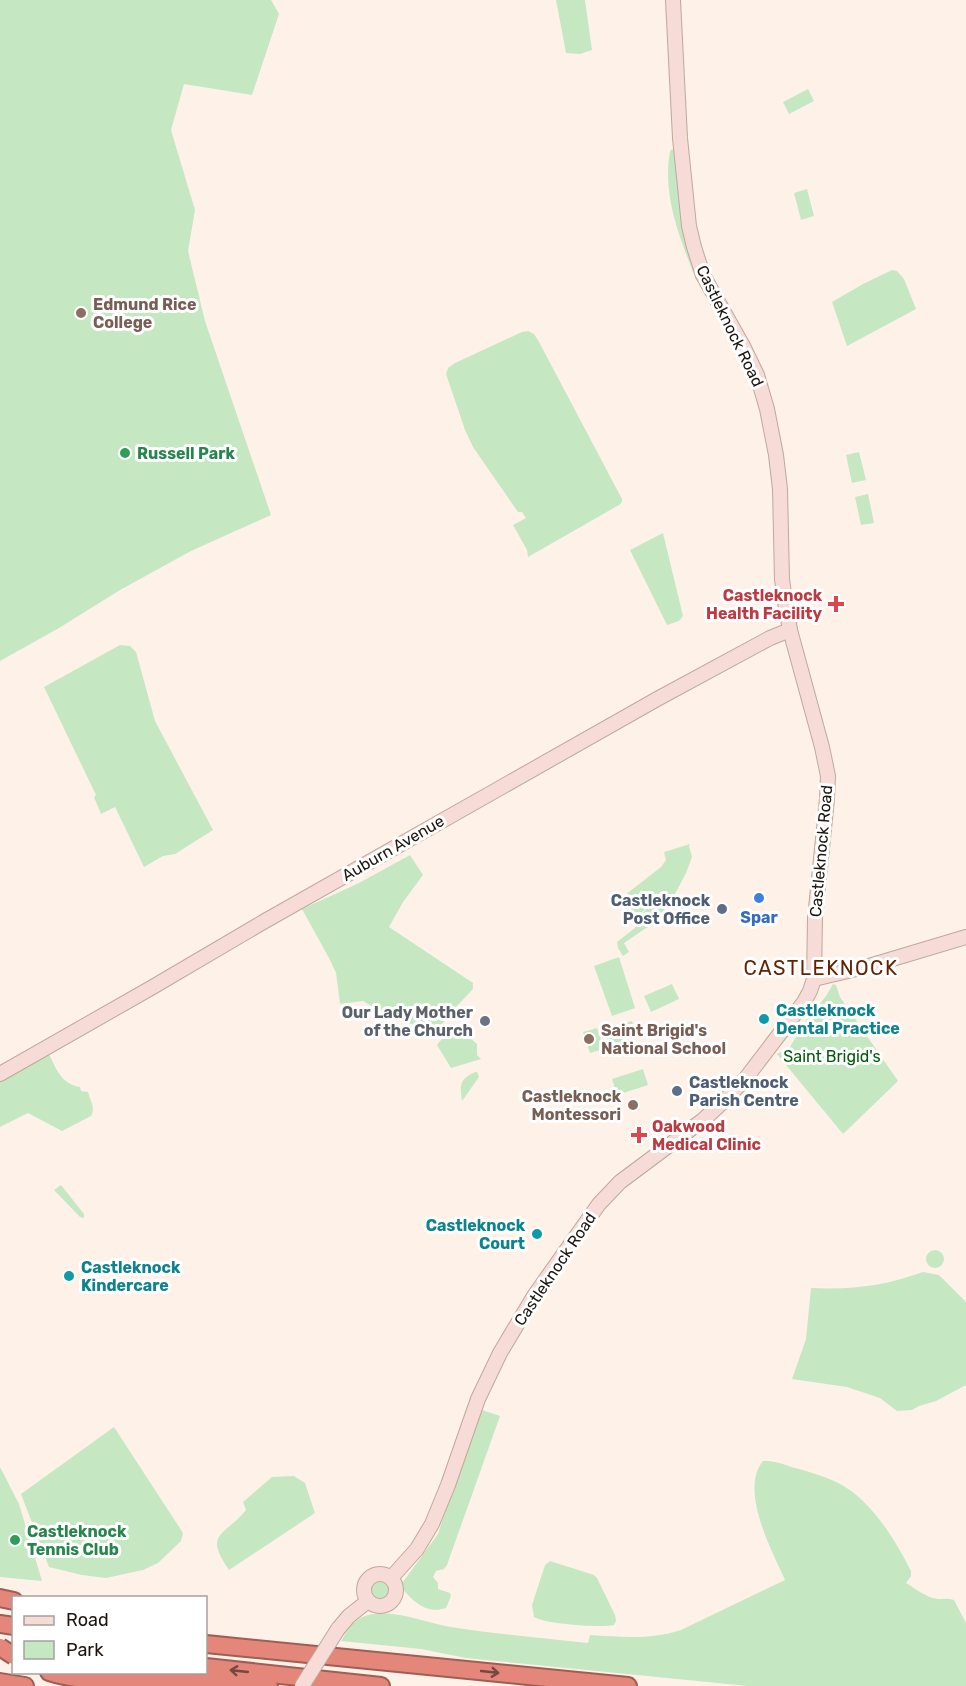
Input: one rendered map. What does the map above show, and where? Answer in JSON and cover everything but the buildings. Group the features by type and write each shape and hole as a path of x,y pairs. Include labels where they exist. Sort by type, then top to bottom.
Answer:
{"highway":[{"path":"207,1634 432,1666"},
{"path":"207,1644 628,1686"},
{"path":"207,1668 381,1686"},
{"path":"55,1674 85,1678 173,1680 269,1686"},
{"path":"0,1682 25,1686"}],"main road":[{"name":"Castleknock Road","path":"391,1578 417,1549 432,1524 478,1399 500,1353 534,1296 599,1204 620,1182 703,1120 734,1091 804,1002 814,978 815,918 828,776 790,630 782,579 780,489 767,409 757,375 703,275 689,226 680,138 673,0"},
{"name":"Auburn Avenue","path":"0,1074 273,916 639,710 770,638 790,630"},
{"path":"814,978 869,966 966,937"},
{"path":"380,1574 391,1578 396,1587 394,1597 390,1602 379,1606 368,1601 364,1590 368,1579 380,1574"},
{"path":"302,1686 346,1618 368,1601"}],"green space":[{"path":"0,0 271,0 279,14 252,95 184,84 171,130 195,210 188,251 205,321 271,515 191,551 0,661"},
{"path":"556,0 585,0 592,50 580,54 566,53"},
{"path":"808,89 814,101 789,114 783,102"},
{"path":"672,149 676,153 679,205 684,234 698,279 696,280 670,201 668,168"},
{"path":"807,189 814,216 801,220 794,193"},
{"path":"892,270 897,271 904,279 916,309 847,346 832,302"},
{"path":"528,331 538,340 622,502 528,557 527,550 513,525 526,518 522,512 518,512 473,447 446,374 448,368 455,363"},
{"path":"859,452 866,480 852,483 846,455"},
{"path":"868,494 874,523 861,525 855,497"},
{"path":"663,533 683,616 679,621 667,625 630,550"},
{"path":"120,645 130,646 136,652 155,721 213,830 175,854 163,856 144,867 115,807 101,814 94,797 96,795 44,687"},
{"path":"690,844 692,857 676,892 655,922 624,943 629,952 623,956 617,942 635,928 639,918 654,899 636,919 620,899 661,867 666,860 664,852"},
{"path":"410,855 423,875 403,902 389,927 473,983 473,989 435,1033 385,1014 363,1001 340,1004 336,973 302,909 359,883"},
{"path":"619,957 635,1008 612,1016 594,966"},
{"path":"672,984 679,999 651,1012 644,996"},
{"name":"Saint Brigid's","path":"833,984 836,985 840,997 898,1081 843,1134 777,1054 790,1047 804,1023"},
{"path":"632,1021 637,1038 609,1047 604,1030"},
{"path":"454,1024 477,1044 477,1055 481,1059 451,1068 437,1045"},
{"path":"597,1028 604,1049 590,1053 583,1032"},
{"path":"47,1050 63,1078 80,1087 81,1091 88,1092 93,1107 91,1116 62,1131 28,1113 0,1127 0,1079"},
{"path":"643,1069 648,1085 617,1095 612,1079"},
{"path":"475,1072 479,1077 462,1101 463,1080"},
{"path":"61,1185 84,1214 84,1218 80,1217 54,1190"},
{"path":"935,1250 941,1253 944,1259 941,1265 935,1268 929,1265 926,1259 929,1253"},
{"path":"923,1272 939,1275 966,1302 966,1385 936,1401 912,1410 897,1411 880,1398 847,1387 792,1379 806,1339 811,1288 868,1286 895,1281"},
{"path":"479,1409 500,1416 447,1565 444,1569 436,1571 433,1577 438,1583 438,1589 450,1593 451,1596 446,1608 438,1610 425,1608 414,1601 400,1586 438,1534"},
{"path":"114,1427 183,1533 181,1541 158,1563 143,1570 106,1578 49,1567 21,1494"},
{"path":"763,1461 777,1462 821,1476 853,1492 882,1523 898,1547 911,1571 911,1576 906,1583 930,1597 954,1600 966,1623 966,1686 748,1686 466,1658 421,1649 341,1641 357,1620 365,1616 386,1613 441,1625 588,1643 590,1635 647,1637 681,1630 785,1580 766,1537 756,1504 754,1488 757,1473"},
{"name":"Castleknock Tennis Club","path":"0,1467 19,1504 42,1581 0,1577"},
{"path":"294,1476 305,1483 315,1513 229,1570 218,1548 219,1536 246,1510 243,1502 272,1477"},
{"path":"550,1561 594,1575 597,1578 615,1615 614,1625 573,1625 549,1622 534,1617 532,1605 545,1565"},
{"path":"380,1580 387,1583 390,1590 387,1597 380,1600 373,1597 370,1590 373,1583"}],"place":[{"name":"Edmund Rice College","path":"81,313"},
{"name":"Russell Park","path":"125,453"},
{"name":"Castleknock Health Facility","path":"836,604"},
{"name":"Spar","path":"759,898"},
{"name":"Castleknock Post Office","path":"722,909"},
{"name":"Castleknock Dental Practice","path":"764,1019"},
{"name":"Our Lady Mother of the Church","path":"485,1021"},
{"name":"Saint Brigid's National School","path":"589,1039"},
{"name":"Castleknock Parish Centre","path":"677,1091"},
{"name":"Castleknock Montessori","path":"633,1105"},
{"name":"Oakwood Medical Clinic","path":"639,1135"},
{"name":"Castleknock Court","path":"537,1234"},
{"name":"Castleknock Kindercare","path":"69,1276"},
{"name":"Castleknock Tennis Club","path":"15,1540"}],"district":[{"name":"CASTLEKNOCK","path":"821,968"}]}
